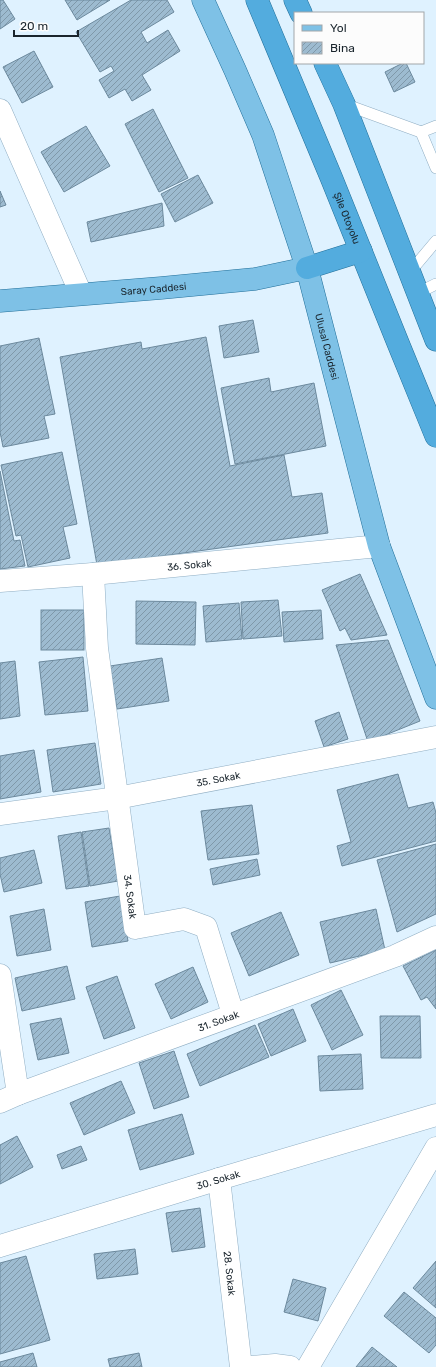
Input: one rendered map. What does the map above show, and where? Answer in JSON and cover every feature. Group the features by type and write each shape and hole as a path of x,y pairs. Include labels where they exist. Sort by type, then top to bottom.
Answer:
{"highway":[{"name":"Şile Otoyolu","path":"257,0 436,436"},
{"path":"295,0 301,12"},
{"path":"325,64 344,104 410,272 427,288 436,340"},
{"path":"307,268 361,251"}],"main road":[{"name":"Ulusal Caddesi","path":"203,0 263,135 307,268 379,546 436,698"},
{"name":"Saray Caddesi","path":"0,301 255,279 307,268"}],"street":[{"path":"0,110 81,294"},
{"name":"36. Sokak","path":"0,581 93,574 379,546"},
{"path":"93,574 97,648 117,798"},
{"name":"35. Sokak","path":"0,814 117,798 436,737"},
{"name":"34. Sokak","path":"117,798 135,928 184,920 206,927 233,1014"},
{"name":"31. Sokak","path":"9,1098 233,1014 395,956 436,937"},
{"path":"0,975 9,1098"},
{"name":"30. Sokak","path":"0,1246 436,1115"},
{"path":"308,1367 436,1148"},
{"name":"28. Sokak","path":"219,1179 241,1367"},
{"path":"250,1367 275,1365 290,1367"}],"lane":[{"path":"344,104 421,132 436,126"},
{"path":"421,132 436,168"},
{"path":"410,272 434,245"}],"building":[{"path":"0,0 3,0 15,19 0,29"},
{"path":"65,0 110,0 77,20"},
{"path":"131,0 167,0 174,12 141,32 147,43 168,30 180,51 142,75 151,90 132,101 125,89 109,98 99,80 114,71 111,66 100,72 76,32"},
{"path":"34,51 53,87 22,103 3,67"},
{"path":"401,64 406,64 415,82 394,92 385,72"},
{"path":"153,109 188,178 159,192 125,124"},
{"path":"86,126 110,166 64,192 41,152"},
{"path":"198,175 213,203 175,222 161,194"},
{"path":"0,191 6,205 0,207"},
{"path":"162,203 164,226 91,242 87,222"},
{"path":"253,320 259,352 224,358 219,326"},
{"path":"206,337 230,466 284,455 292,497 322,493 328,533 97,565 60,357 141,342 142,349"},
{"path":"39,338 55,414 44,416 49,438 3,447 0,432 0,346"},
{"path":"269,378 271,392 314,383 326,446 235,464 221,388"},
{"path":"62,452 77,524 63,527 70,558 28,567 21,535 16,536 1,465"},
{"path":"0,471 14,541 20,540 25,566 0,569"},
{"path":"360,574 387,635 351,640 345,628 340,631 322,590"},
{"path":"278,600 282,636 243,639 241,602"},
{"path":"136,601 196,602 195,645 136,644"},
{"path":"239,603 242,639 206,642 203,606"},
{"path":"41,610 84,610 84,650 41,650"},
{"path":"321,610 323,639 284,642 282,612"},
{"path":"388,640 420,721 368,742 336,645"},
{"path":"83,657 88,711 45,715 39,662"},
{"path":"162,658 169,701 117,709 110,666"},
{"path":"15,661 20,716 0,719 0,663"},
{"path":"339,712 348,739 324,747 315,721"},
{"path":"95,743 101,784 53,792 47,750"},
{"path":"34,750 41,792 0,799 0,756"},
{"path":"398,774 408,808 433,802 436,813 436,841 342,866 337,846 351,842 337,790"},
{"path":"252,805 259,854 208,860 201,811"},
{"path":"109,828 118,881 90,886 82,832"},
{"path":"81,832 89,886 66,889 58,836"},
{"path":"436,844 436,914 397,932 377,860"},
{"path":"34,850 42,883 4,892 0,874 0,858"},
{"path":"257,859 260,875 213,885 210,869"},
{"path":"120,896 128,941 92,947 85,902"},
{"path":"44,909 51,950 17,956 10,916"},
{"path":"376,909 385,950 330,963 320,922"},
{"path":"281,912 299,955 249,976 231,933"},
{"path":"436,950 436,1009 427,997 421,1000 403,966"},
{"path":"67,966 75,999 22,1011 15,978"},
{"path":"193,967 208,1002 171,1019 155,984"},
{"path":"117,976 135,1028 104,1039 86,987"},
{"path":"341,990 363,1035 332,1050 311,1005"},
{"path":"293,1009 306,1041 271,1056 258,1024"},
{"path":"380,1016 420,1016 421,1058 381,1058"},
{"path":"61,1018 69,1053 38,1060 30,1024"},
{"path":"255,1025 269,1057 200,1086 187,1054"},
{"path":"174,1051 189,1097 154,1109 139,1063"},
{"path":"361,1054 363,1089 320,1091 318,1056"},
{"path":"121,1081 135,1113 84,1135 70,1103"},
{"path":"182,1114 194,1154 140,1170 128,1130"},
{"path":"17,1136 33,1167 0,1184 0,1145"},
{"path":"81,1146 87,1160 62,1169 57,1155"},
{"path":"200,1208 205,1247 172,1252 166,1213"},
{"path":"135,1249 138,1274 97,1279 94,1254"},
{"path":"26,1256 50,1340 0,1354 0,1263"},
{"path":"436,1261 436,1308 413,1288"},
{"path":"293,1279 326,1288 318,1321 284,1312"},
{"path":"404,1292 436,1318 436,1345 429,1353 384,1316"},
{"path":"372,1347 397,1367 356,1367"},
{"path":"33,1353 37,1367 0,1367 0,1362"},
{"path":"139,1353 142,1367 110,1367 108,1359"}]}
